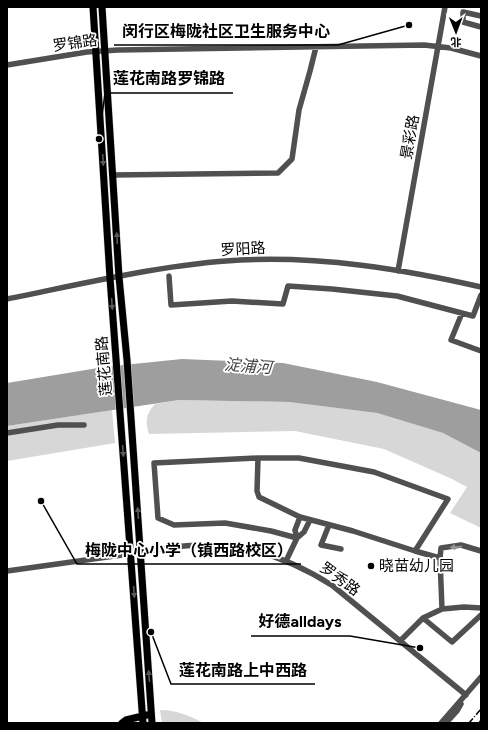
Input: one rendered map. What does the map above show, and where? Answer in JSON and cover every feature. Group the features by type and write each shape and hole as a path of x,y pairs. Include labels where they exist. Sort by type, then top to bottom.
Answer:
{"main road":[{"name":"莲花南路","path":"93,7 97,51 110,278 144,723"},
{"name":"莲花南路","path":"102,7 106,50 119,277 131,412 152,723"},
{"path":"122,723 126,720 143,715 152,715"}],"street":[{"name":"景彩路","path":"398,271 445,7"},
{"path":"481,16 462,12 463,22 481,27"},
{"name":"罗锦路","path":"7,65 106,50 438,46 481,56"},
{"path":"113,175 278,173 292,159 299,110 316,47"},
{"name":"罗阳路","path":"7,299 110,278 198,264 239,260 276,259 316,260 398,271 481,287"},
{"path":"169,276 171,305 232,301 283,304 288,286 397,296 473,316 481,295"},
{"path":"462,313 452,340 481,351"},
{"path":"7,433 58,425 84,425"},
{"path":"258,458 257,491 260,497 300,517 440,558"},
{"path":"297,538 271,531 225,523 174,525 158,518 154,463 258,458 299,458 374,472 448,499 415,551"},
{"path":"297,538 295,530 300,517"},
{"path":"286,561 297,538 304,532 310,520"},
{"path":"329,525 321,545 341,549"},
{"name":"罗秀路","path":"7,571 179,546 211,544 249,549 286,561 314,573 333,586 466,695"},
{"path":"442,609 441,548 461,545 481,551"},
{"path":"400,641 423,618 442,609 464,607 481,608"},
{"path":"423,618 452,642 481,615"},
{"path":"441,723 481,677"},
{"path":"446,723 457,711 466,695"}],"shaded area":[{"path":"179,400 289,402 377,413 443,433 481,453 481,528 450,513 467,487 384,449 295,431 149,434 147,418 155,404"},
{"path":"112,410 115,443 7,461 7,426"},
{"path":"160,710 183,714 204,723 162,723"}],"water":[{"name":"淀浦河","path":"182,359 283,363 377,382 481,410 481,453 443,433 377,413 289,402 179,400 7,426 7,383 104,367"}],"railway":[{"path":"469,723 481,709"}],"place":[{"name":"闵行区梅陇社区卫生服务中心","path":"409,25"},
{"name":"莲花南路罗锦路","path":"99,139"},
{"name":"梅陇中心小学（镇西路校区）","path":"41,501"},
{"name":"晓苗幼儿园","path":"371,566"},
{"name":"莲花南路上中西路","path":"151,632"},
{"name":"好德alldays","path":"420,648"}]}
